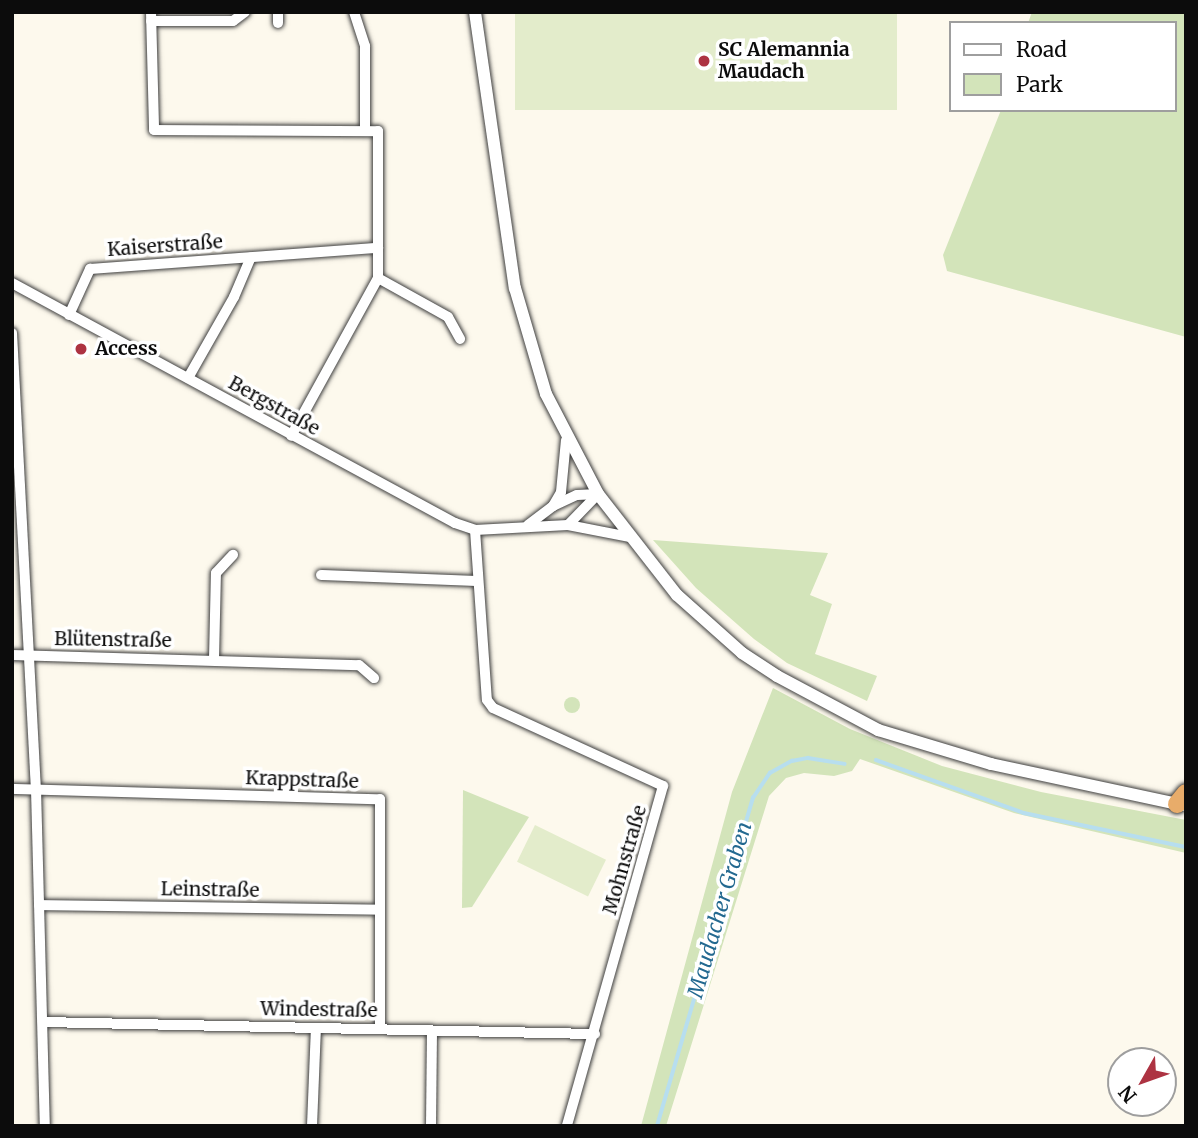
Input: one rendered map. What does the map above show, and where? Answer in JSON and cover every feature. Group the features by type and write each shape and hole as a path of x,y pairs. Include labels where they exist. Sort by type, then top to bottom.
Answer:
{"street":[{"path":"245,12 233,21 151,17 152,123 159,133 378,131 378,278 291,436"},
{"path":"354,12 365,46 365,131"},
{"path":"475,12 515,288 546,394 566,440 598,494 629,537 687,604 777,676 835,710 918,744 1183,801"},
{"name":"Kaiserstraße","path":"69,315 90,269 378,248"},
{"name":"Kaiserstraße","path":"188,378 234,297 251,257"},
{"path":"378,278 447,317 460,339"},
{"name":"Bergstraße","path":"12,283 291,436 475,530"},
{"path":"12,333 36,789 45,1126"},
{"path":"553,506 561,492 566,440"},
{"path":"475,530 527,525 553,506 577,495 598,494"},
{"path":"568,524 598,494"},
{"path":"527,525 535,529 568,524 629,537"},
{"name":"Mohnstraße","path":"475,530 483,688 493,708 663,786 567,1126"},
{"path":"214,659 216,573 233,555"},
{"path":"321,575 478,581"},
{"name":"Blütenstraße","path":"12,655 359,664 374,678"},
{"path":"12,789 36,789"},
{"name":"Krappstraße","path":"36,789 380,799 380,1029"},
{"name":"Leinstraße","path":"39,905 380,910"},
{"name":"Windestraße","path":"43,1023 595,1034"},
{"path":"312,1126 316,1028"},
{"path":"431,1126 432,1032"}],"green space":[{"name":"SC Alemannia Maudach","path":"515,12 897,12 897,110 515,110"},
{"path":"1032,12 1186,12 1186,337 947,271 943,255 1000,112 1177,112 1177,21 1029,21"},
{"path":"653,540 828,553 810,595 832,604 815,654 877,676 867,701 787,663 754,639 696,588"},
{"path":"773,688 850,729 942,766 1041,792 1186,820 1186,853 1014,813 860,759 852,771 834,776 804,773 786,778 769,796 666,1126 641,1126 732,792"},
{"path":"569,697 575,697 580,705 578,711 569,713 564,708 564,702"},
{"path":"463,790 529,817 472,907 462,908"},
{"path":"535,825 606,860 588,896 517,862"}],"waterway":[{"name":"Maudacher Graben","path":"657,1126 753,798 770,773 792,761 808,758 845,764"},
{"path":"876,760 1024,813 1186,847"}],"place":[{"name":"SC Alemannia Maudach","path":"704,61"},
{"name":"Access","path":"81,349"}]}
